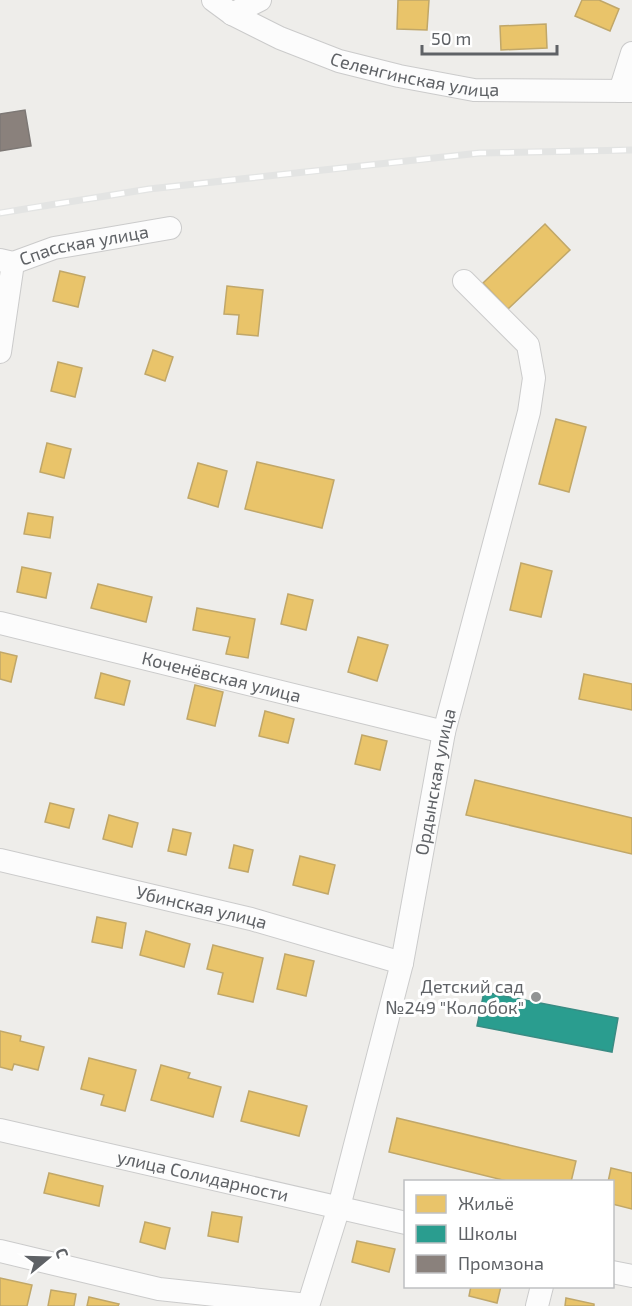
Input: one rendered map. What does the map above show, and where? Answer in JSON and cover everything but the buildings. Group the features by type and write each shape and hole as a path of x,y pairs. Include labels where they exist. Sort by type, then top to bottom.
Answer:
{"street":[{"name":"Селенгинская улица","path":"213,0 232,14 280,38 339,61 410,78 474,90 626,91"},
{"path":"232,14 260,0"},
{"path":"626,91 632,53"},
{"name":"Спасская улица","path":"7,261 54,248 170,228"},
{"path":"0,352 7,261"},
{"name":"Ордынская улица","path":"308,1305 339,1207 402,963 444,732 529,412 534,378 528,345 464,280"},
{"name":"Коченёвская улица","path":"0,623 444,732"},
{"name":"Убинская улица","path":"0,861 251,919 402,963"},
{"name":"улица Солидарности","path":"0,1130 404,1223"},
{"path":"0,1251 159,1289 308,1305"},
{"path":"614,1272 632,1276"},
{"path":"537,1306 542,1288"}],"railway":[{"path":"0,213 149,189 480,153 632,150"}],"place":[{"name":"Детский сад №249 \"Колобок\"","path":"536,997"}]}
